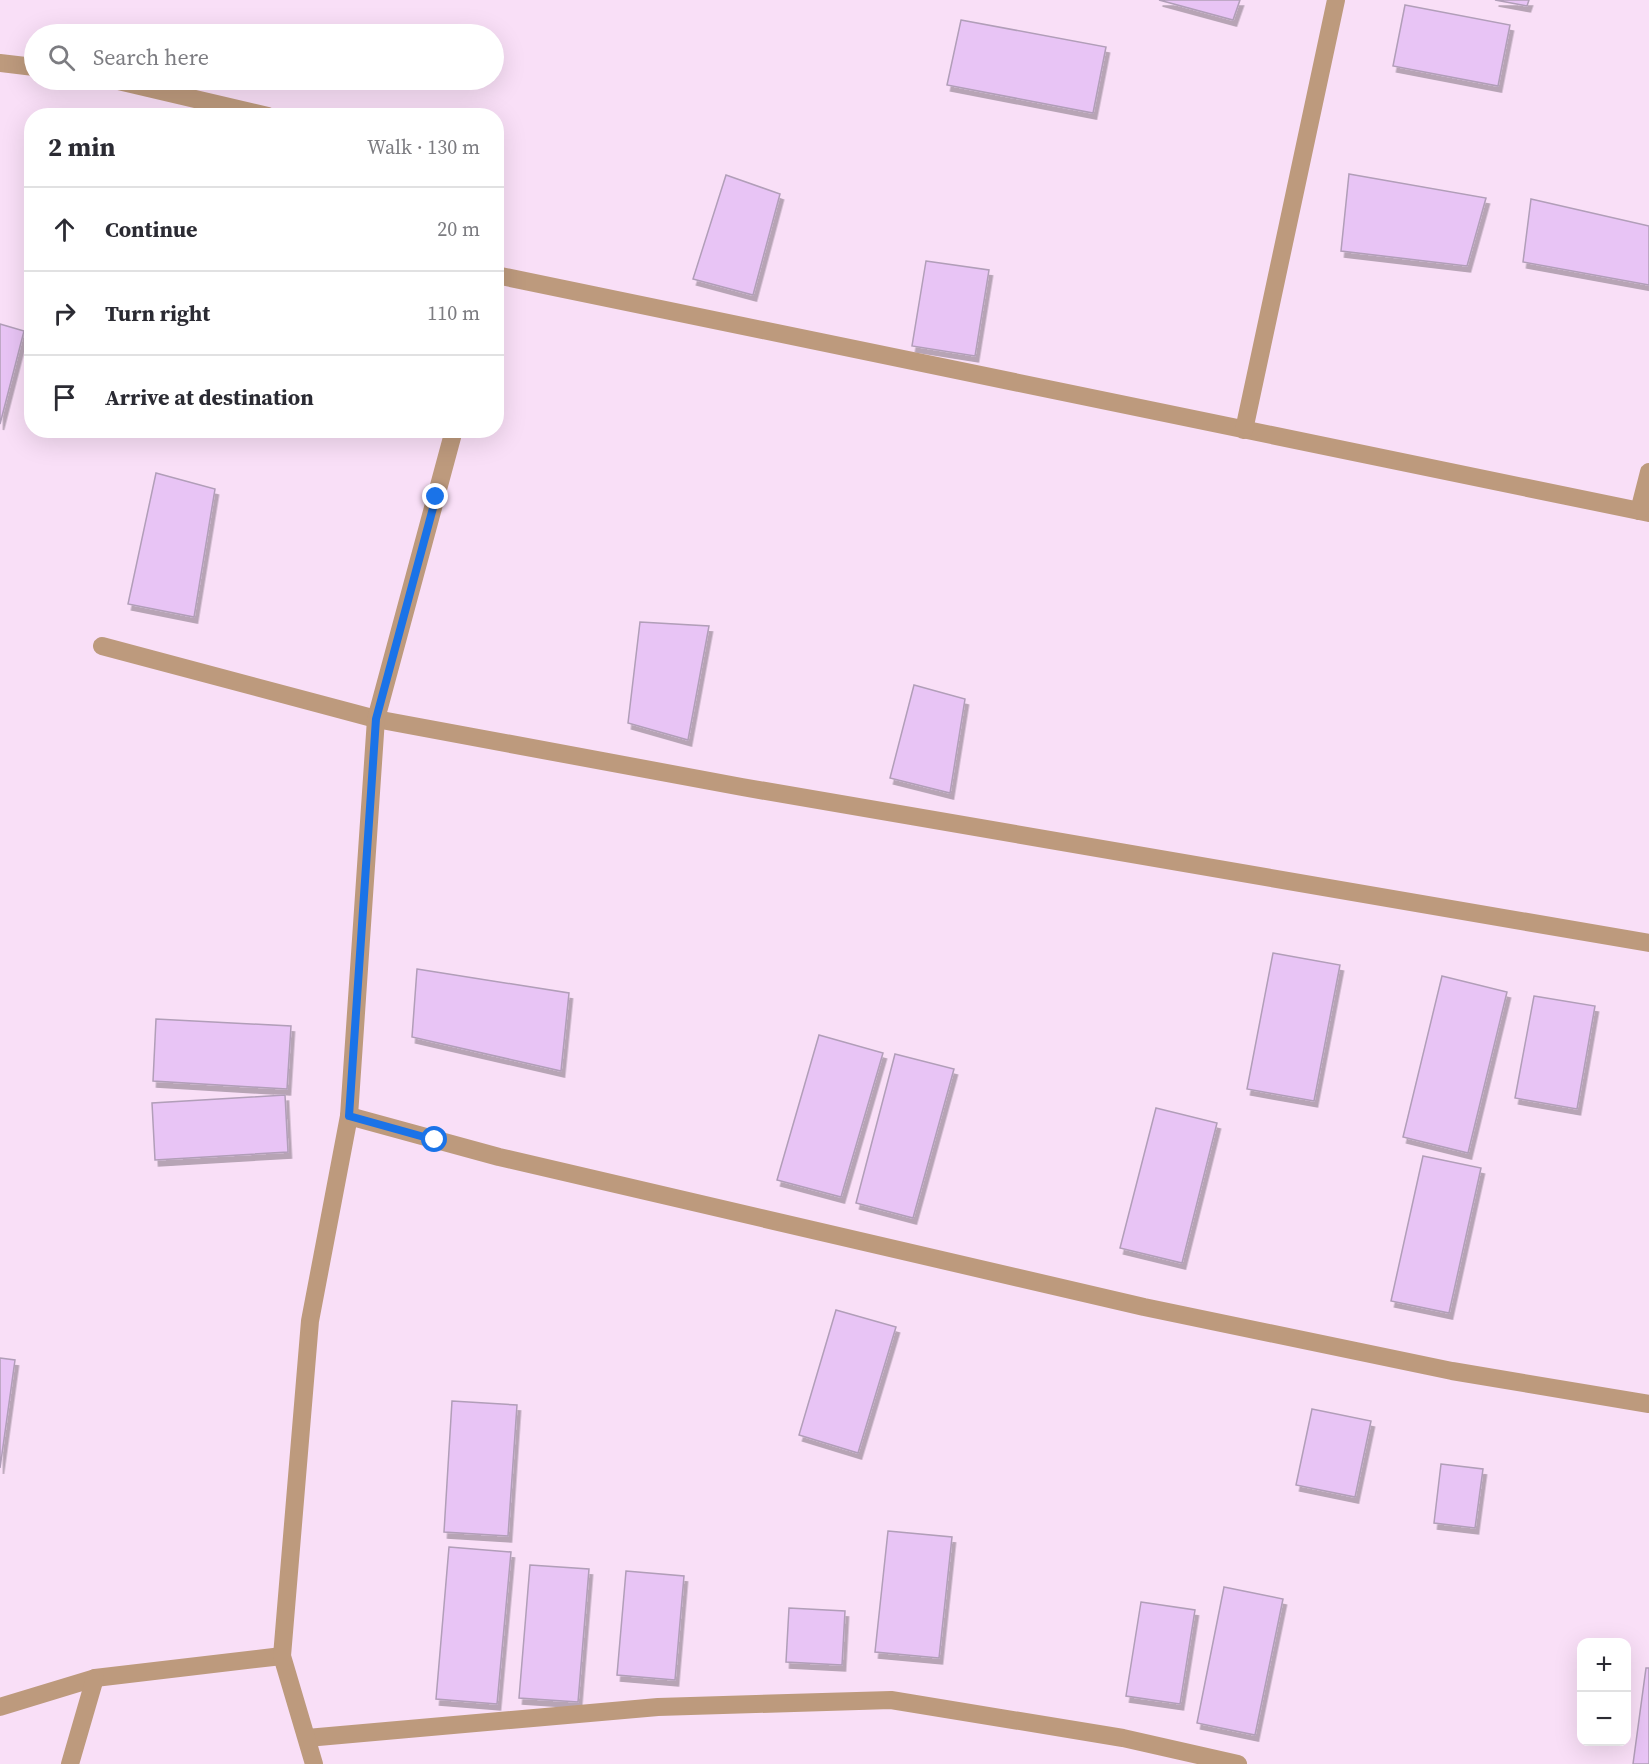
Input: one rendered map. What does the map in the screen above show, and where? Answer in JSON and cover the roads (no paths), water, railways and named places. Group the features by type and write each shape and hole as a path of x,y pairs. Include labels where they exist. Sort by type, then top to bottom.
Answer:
{"street":[{"path":"1244,430 1336,0"},
{"path":"0,63 24,66"},
{"path":"157,90 234,108"},
{"path":"504,277 1644,512 1649,472"},
{"path":"314,1764 282,1656 310,1321 349,1116 376,719 452,438"},
{"path":"102,646 376,719 742,787 1649,943"},
{"path":"349,1116 499,1157 1144,1307 1452,1371 1649,1404"},
{"path":"0,1707 95,1678 282,1656"},
{"path":"70,1764 95,1678"},
{"path":"307,1738 658,1707 891,1700 1123,1738 1238,1764"}]}
